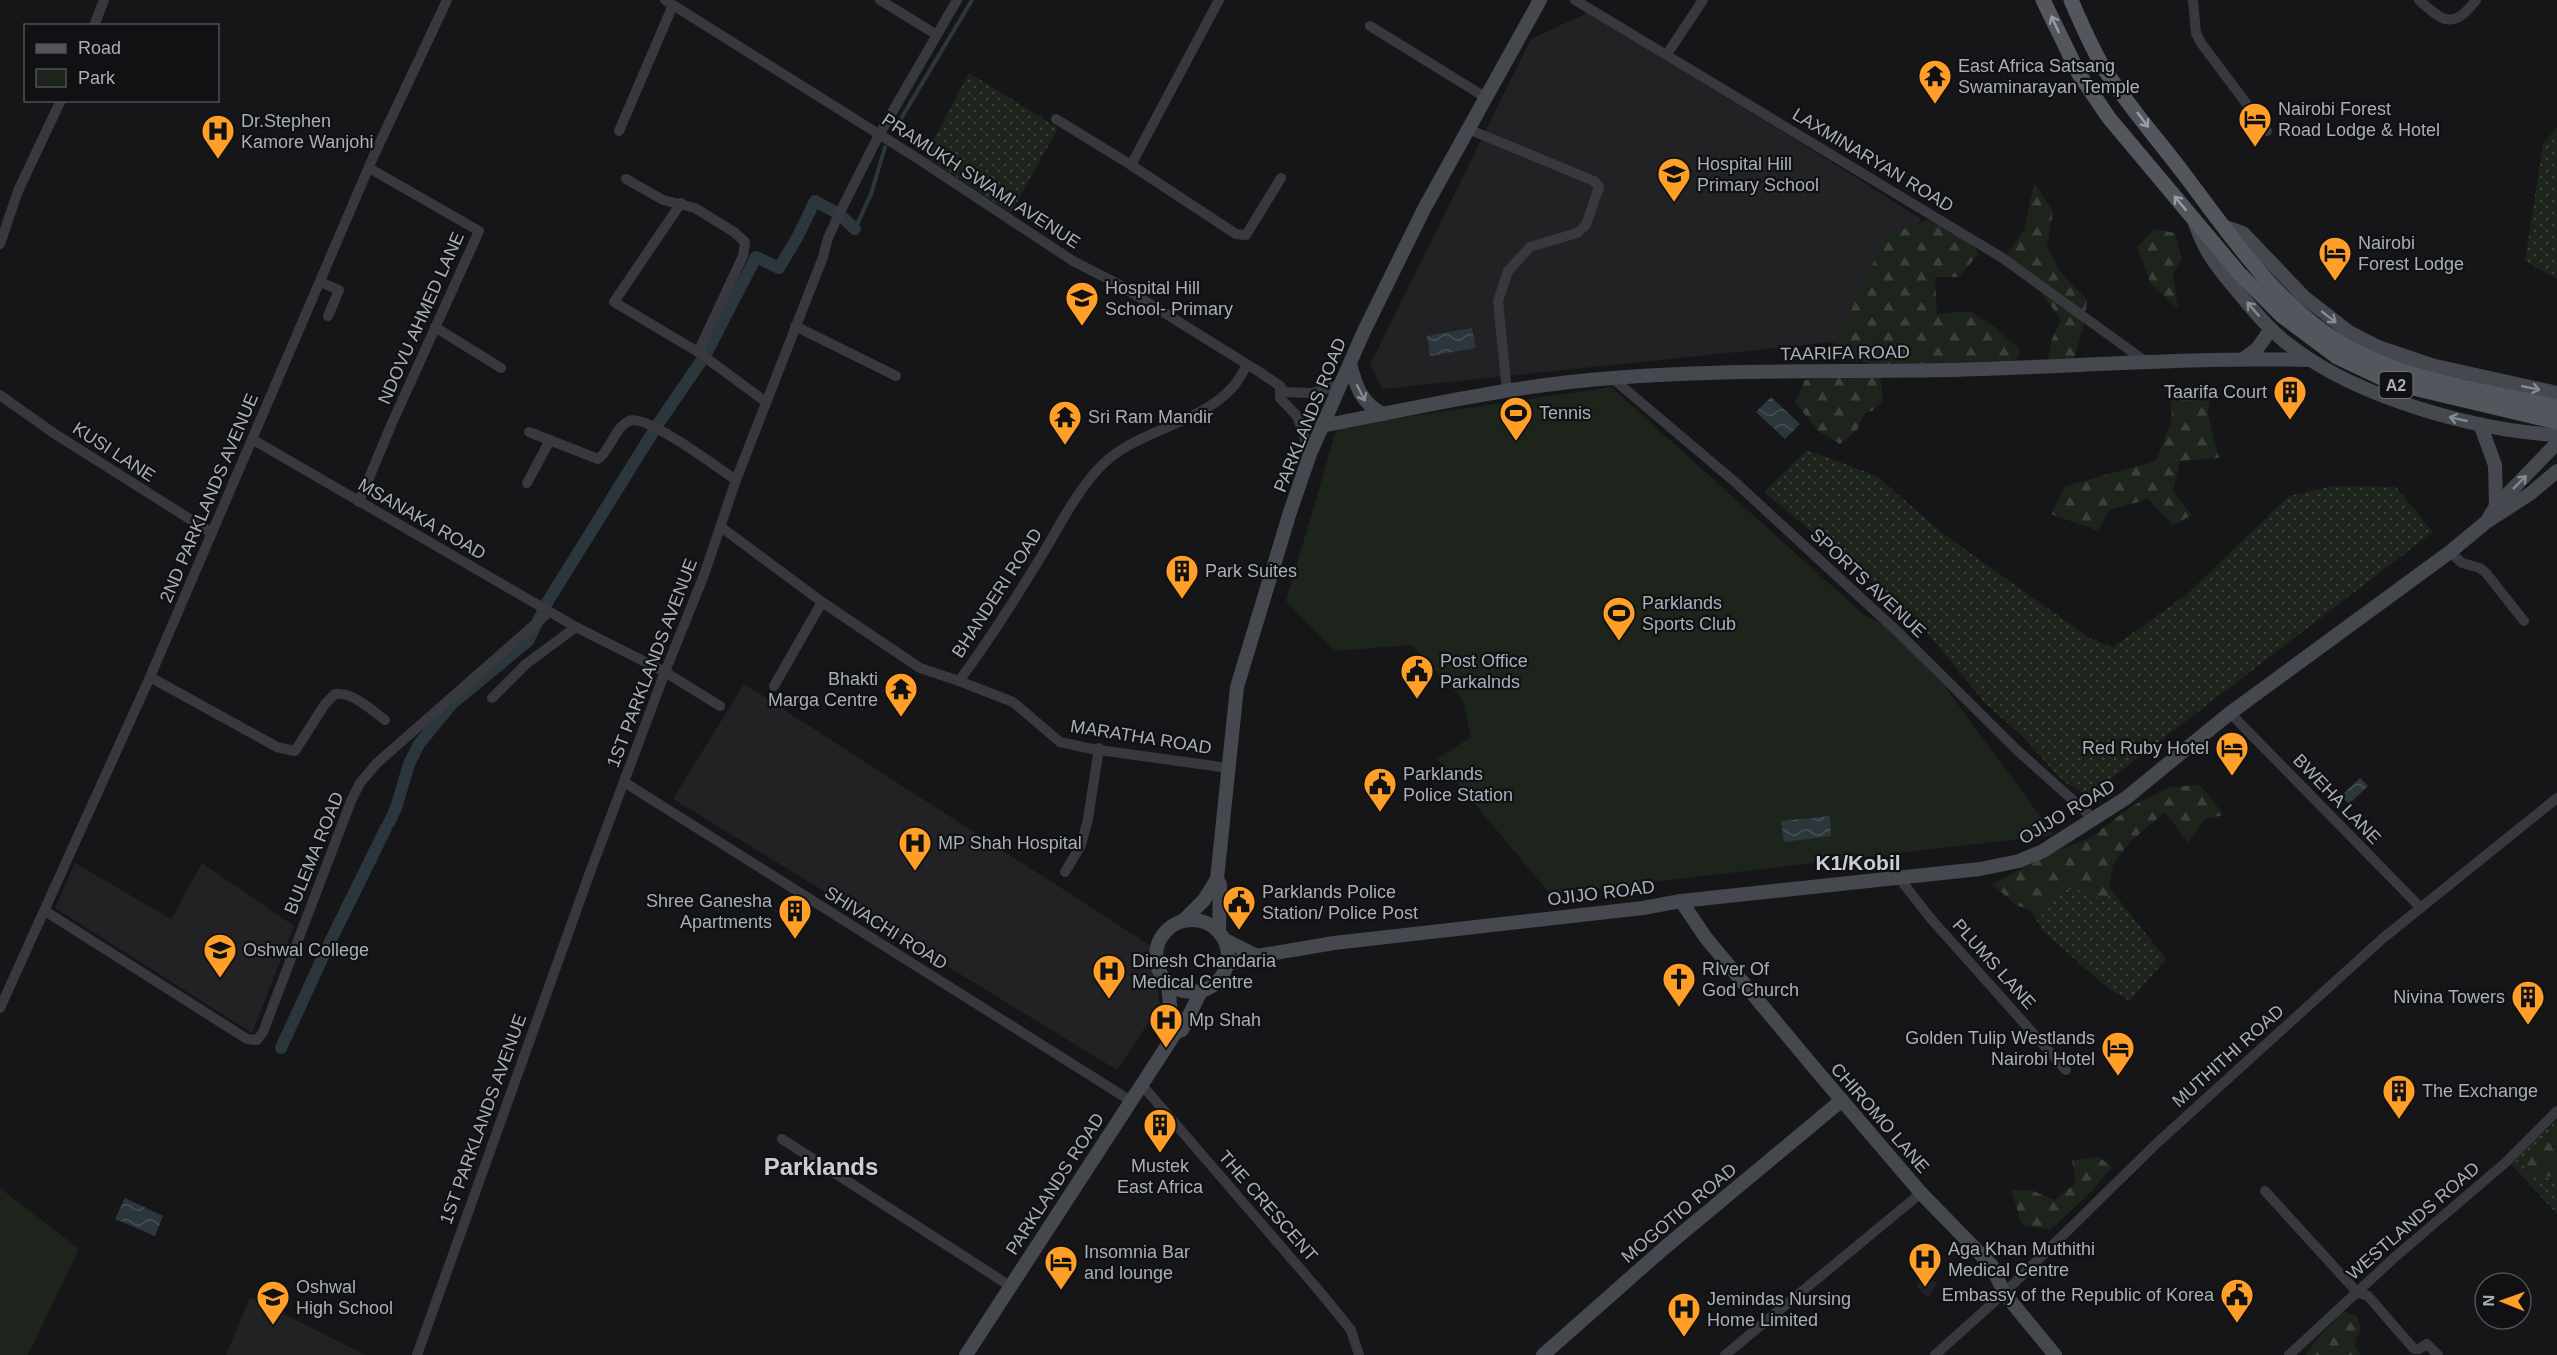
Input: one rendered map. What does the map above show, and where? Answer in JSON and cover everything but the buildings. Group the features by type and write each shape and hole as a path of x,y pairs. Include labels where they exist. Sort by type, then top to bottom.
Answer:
{"main road":[{"name":"PARKLANDS ROAD","path":"1183,921 1204,900 1217,879 1237,687 1310,454 1403,250 1540,0"},
{"name":"A2","path":"2043,0 2089,91 2195,222 2259,295 2306,336 2337,357 2392,383 2557,422"},
{"name":"A2","path":"2071,0 2086,37 2108,74 2267,281 2313,324 2344,345 2374,360 2438,380 2557,407"},
{"path":"2195,222 2203,247 2211,261 2271,329 2310,360 2328,371 2379,393 2450,417 2521,433 2557,435"},
{"path":"2223,226 2243,233 2304,297 2349,332 2378,347 2431,365 2557,393"},
{"path":"2243,359 2262,344 2271,329"},
{"name":"TAARIFA ROAD","path":"1322,426 1507,392 1612,378 1741,372 1948,370 2145,361 2310,360"},
{"path":"1350,364 1363,400 1383,414"},
{"path":"2480,424 2495,465 2496,506"},
{"path":"2485,523 2496,506 2557,443"},
{"path":"2485,523 2513,507 2557,471"},
{"name":"OJIJO ROAD","path":"1228,964 1257,956 1334,943 1469,929 1562,915 1643,908 1681,901 1980,869 2019,861 2043,851 2126,798 2230,713 2450,552 2485,523"},
{"name":"PARKLANDS ROAD","path":"1217,879 1220,884 1222,936"},
{"name":"CHIROMO LANE","path":"1681,901 1706,938 1921,1193 1992,1266 2004,1293 2055,1355"},
{"path":"1176,1032 1172,1026 1168,983 1157,964 1159,942 1173,925 1183,921 1203,921 1222,936 1257,956"},
{"path":"1168,983 1189,992 1201,992 1213,986 1222,976 1228,964 1228,952 1222,936"},
{"name":"PARKLANDS ROAD","path":"966,1355 1176,1032 1182,1030 1201,992"},
{"name":"MOGOTIO ROAD","path":"1543,1355 1663,1249 1842,1100"}],"street":[{"path":"95,24 104,0"},
{"name":"2ND PARKLANDS AVENUE","path":"0,1008 150,677 369,168 447,0"},
{"path":"880,0 937,34"},
{"name":"1ST PARKLANDS AVENUE","path":"417,1355 624,782 721,527 736,480 839,213 879,135 957,0"},
{"path":"1131,165 1219,0"},
{"name":"LAXMINARYAN ROAD","path":"1575,0 2001,257 2145,361"},
{"path":"1667,54 1702,0"},
{"path":"2193,0 2196,33 2207,54 2267,131"},
{"path":"2420,0 2444,18 2454,20 2462,17 2476,0"},
{"path":"619,131 669,2"},
{"name":"PRAMUKH SWAMI AVENUE","path":"669,2 1073,261 1118,284 1247,365 1280,386 1284,392 1302,394 1340,385"},
{"path":"1370,26 1485,97"},
{"path":"0,244 18,191 60,102"},
{"path":"1056,120 1131,165 1236,234 1246,235 1281,178"},
{"path":"1468,129 1594,181 1599,187 1586,225 1577,233 1530,247 1508,271 1498,301 1507,392"},
{"name":"NDOVU AHMED LANE","path":"359,502 479,231 369,168"},
{"path":"626,179 663,200 681,203 714,220 745,242 743,256 698,352"},
{"path":"681,203 614,302 698,352 766,402"},
{"path":"320,282 339,290 328,316"},
{"path":"795,326 896,376"},
{"path":"435,327 501,368"},
{"name":"BHANDERI ROAD","path":"721,527 822,602 920,668 960,681 987,644 1076,498 1100,467 1126,447 1198,412 1222,397 1233,387 1247,365"},
{"name":"SPORTS AVENUE","path":"1612,378 1735,482 1899,633 2018,751 2094,819"},
{"path":"1280,386 1280,398 1297,416 1310,454"},
{"name":"KUSI LANE","path":"0,395 64,440 212,533"},
{"path":"529,432 597,459 622,426 631,420 638,419 656,427 736,480"},
{"name":"MSANAKA ROAD","path":"252,439 549,612 665,672 720,706"},
{"path":"527,483 550,440"},
{"path":"2450,552 2462,563 2480,568 2486,573 2524,621"},
{"path":"774,686 822,602"},
{"name":"BULEMA ROAD","path":"45,911 247,1039 257,1040 263,1032 328,855 360,783 377,763 549,612"},
{"path":"492,698 526,664 576,627"},
{"path":"150,677 277,747 291,752 295,751 325,704 335,693 353,698 385,720"},
{"name":"MARATHA ROAD","path":"960,681 1013,702 1060,742 1228,768"},
{"name":"BWEHA LANE","path":"2230,713 2421,908"},
{"path":"1065,872 1081,845 1088,819 1099,748"},
{"name":"SHIVACHI ROAD","path":"624,782 1131,1101"},
{"name":"MUTHITHI ROAD","path":"1935,1355 2004,1293 2209,1095 2382,939 2557,798"},
{"name":"PLUMS LANE","path":"1899,878 1932,920 2066,1070"},
{"name":"THE CRESCENT","path":"1142,1085 1351,1330 1359,1355"},
{"name":"WESTLANDS ROAD","path":"2289,1355 2357,1292 2505,1163 2557,1110"},
{"path":"782,1139 1010,1286"},
{"path":"2265,1191 2357,1292 2368,1296 2414,1349 2427,1344 2438,1355"},
{"path":"1725,1355 1921,1193"}],"shaded area":[{"name":"Hospital Hill Primary School","path":"1587,13 1921,219 1843,341 1383,389 1370,365 1531,39"},
{"name":"MP Shah Hospital","path":"744,684 1151,946 1160,1005 1117,1070 673,799"},
{"name":"Oshwal College","path":"75,863 171,919 202,863 294,926 252,1033 55,908"},
{"name":"Aga Khan Muthithi Medical Centre","path":"1928,1276 1937,1284 1928,1298 1916,1286"},
{"name":"Oshwal High School","path":"250,1297 365,1355 226,1355"}],"green space":[{"path":"969,73 1058,128 1011,213 925,156"},
{"path":"2557,127 2557,279 2525,261 2543,144"},
{"path":"2034,183 2053,211 2047,247 2062,274 2087,300 2085,320 2071,370 2045,373 2052,339 2061,320 2039,290 2003,258 2024,230"},
{"path":"1927,220 1955,227 1979,253 1959,277 1935,277 1937,314 1970,311 1995,327 2020,350 2009,375 1961,372 1924,374 1827,355 1848,317 1886,236"},
{"path":"2154,229 2175,233 2182,259 2173,274 2178,309 2151,284 2137,247"},
{"path":"1880,377 1883,400 1874,410 1865,413 1857,430 1840,444 1818,431 1795,402 1805,380"},
{"name":"Parklands Sports Club","path":"1611,387 1863,614 1910,639 2054,835 1550,894 1437,759 1471,737 1463,700 1411,645 1335,651 1286,601 1337,427"},
{"path":"2211,389 2208,414 2219,458 2180,461 2173,491 2192,515 2173,525 2148,499 2110,510 2098,531 2051,514 2065,486 2156,461 2172,419 2171,400"},
{"path":"1807,450 1877,476 1942,533 2091,639 2113,647 2186,595 2289,496 2333,486 2396,487 2433,532 2088,796 2063,781 2021,735 1986,704 1913,616 1764,492"},
{"path":"2200,785 2224,815 2205,819 2188,843 2165,812 2130,842 2113,865 2107,901 2073,888 2056,894 2045,915 2016,905 1992,884 2054,852 2090,838 2132,806 2170,787"},
{"path":"2076,846 2166,959 2130,1001 2110,990 2043,931 2014,881"},
{"path":"2557,1120 2557,1214 2510,1163"},
{"path":"2557,1131 2557,1176 2531,1177 2522,1163"},
{"path":"2099,1157 2112,1167 2091,1192 2050,1230 2022,1225 2011,1190 2031,1190 2054,1200 2076,1183 2072,1160"},
{"path":"0,1188 79,1249 28,1355 0,1355"},
{"path":"2344,1311 2357,1316 2361,1329 2356,1345 2361,1355 2306,1355 2319,1338"}],"water":[{"path":"1472,328 1476,348 1430,356 1427,336"},
{"path":"1771,397 1800,424 1785,439 1756,412"},
{"path":"2360,778 2368,786 2349,804 2341,796"},
{"path":"1830,816 1831,836 1784,842 1781,821"},
{"path":"125,1198 163,1216 155,1236 115,1219"}],"waterway":[{"path":"896,127 972,0"},
{"path":"855,229 871,194 885,147"},
{"path":"389,823 396,808 409,764 419,744 452,704 528,641 548,601 658,424 706,354 756,257 779,268 815,201 839,214 855,229"},
{"path":"329,944 386,828"},
{"path":"281,1048 326,950"}],"place":[{"name":"East Africa Satsang Swaminarayan Temple","path":"1935,105"},
{"name":"Nairobi Forest Road Lodge & Hotel","path":"2255,148"},
{"name":"Dr.Stephen Kamore Wanjohi","path":"218,160"},
{"name":"Hospital Hill Primary School","path":"1674,203"},
{"name":"Nairobi Forest Lodge","path":"2335,282"},
{"name":"Hospital Hill School- Primary","path":"1082,327"},
{"name":"Taarifa Court","path":"2290,421"},
{"name":"Tennis","path":"1516,442"},
{"name":"Sri Ram Mandir","path":"1065,446"},
{"name":"Park Suites","path":"1182,600"},
{"name":"Parklands Sports Club","path":"1619,642"},
{"name":"Post Office Parkalnds","path":"1417,700"},
{"name":"Bhakti Marga Centre","path":"901,718"},
{"name":"Red Ruby Hotel","path":"2232,777"},
{"name":"Parklands Police Station","path":"1380,813"},
{"name":"MP Shah Hospital","path":"915,872"},
{"name":"Parklands Police Station/ Police Post","path":"1239,931"},
{"name":"Shree Ganesha Apartments","path":"795,940"},
{"name":"Oshwal College","path":"220,979"},
{"name":"Dinesh Chandaria Medical Centre","path":"1109,1000"},
{"name":"RIver Of God Church","path":"1679,1008"},
{"name":"Nivina Towers","path":"2528,1026"},
{"name":"Mp Shah","path":"1166,1049"},
{"name":"Golden Tulip Westlands Nairobi Hotel","path":"2118,1077"},
{"name":"The Exchange","path":"2399,1120"},
{"name":"Mustek East Africa","path":"1160,1154"},
{"name":"Aga Khan Muthithi Medical Centre","path":"1925,1288"},
{"name":"Insomnia Bar and lounge","path":"1061,1291"},
{"name":"Embassy of the Republic of Korea","path":"2237,1324"},
{"name":"Oshwal High School","path":"273,1326"},
{"name":"Jemindas Nursing Home Limited","path":"1684,1338"}],"district":[{"name":"K1/Kobil","path":"1858,862"},
{"name":"Parklands","path":"821,1166"}]}
